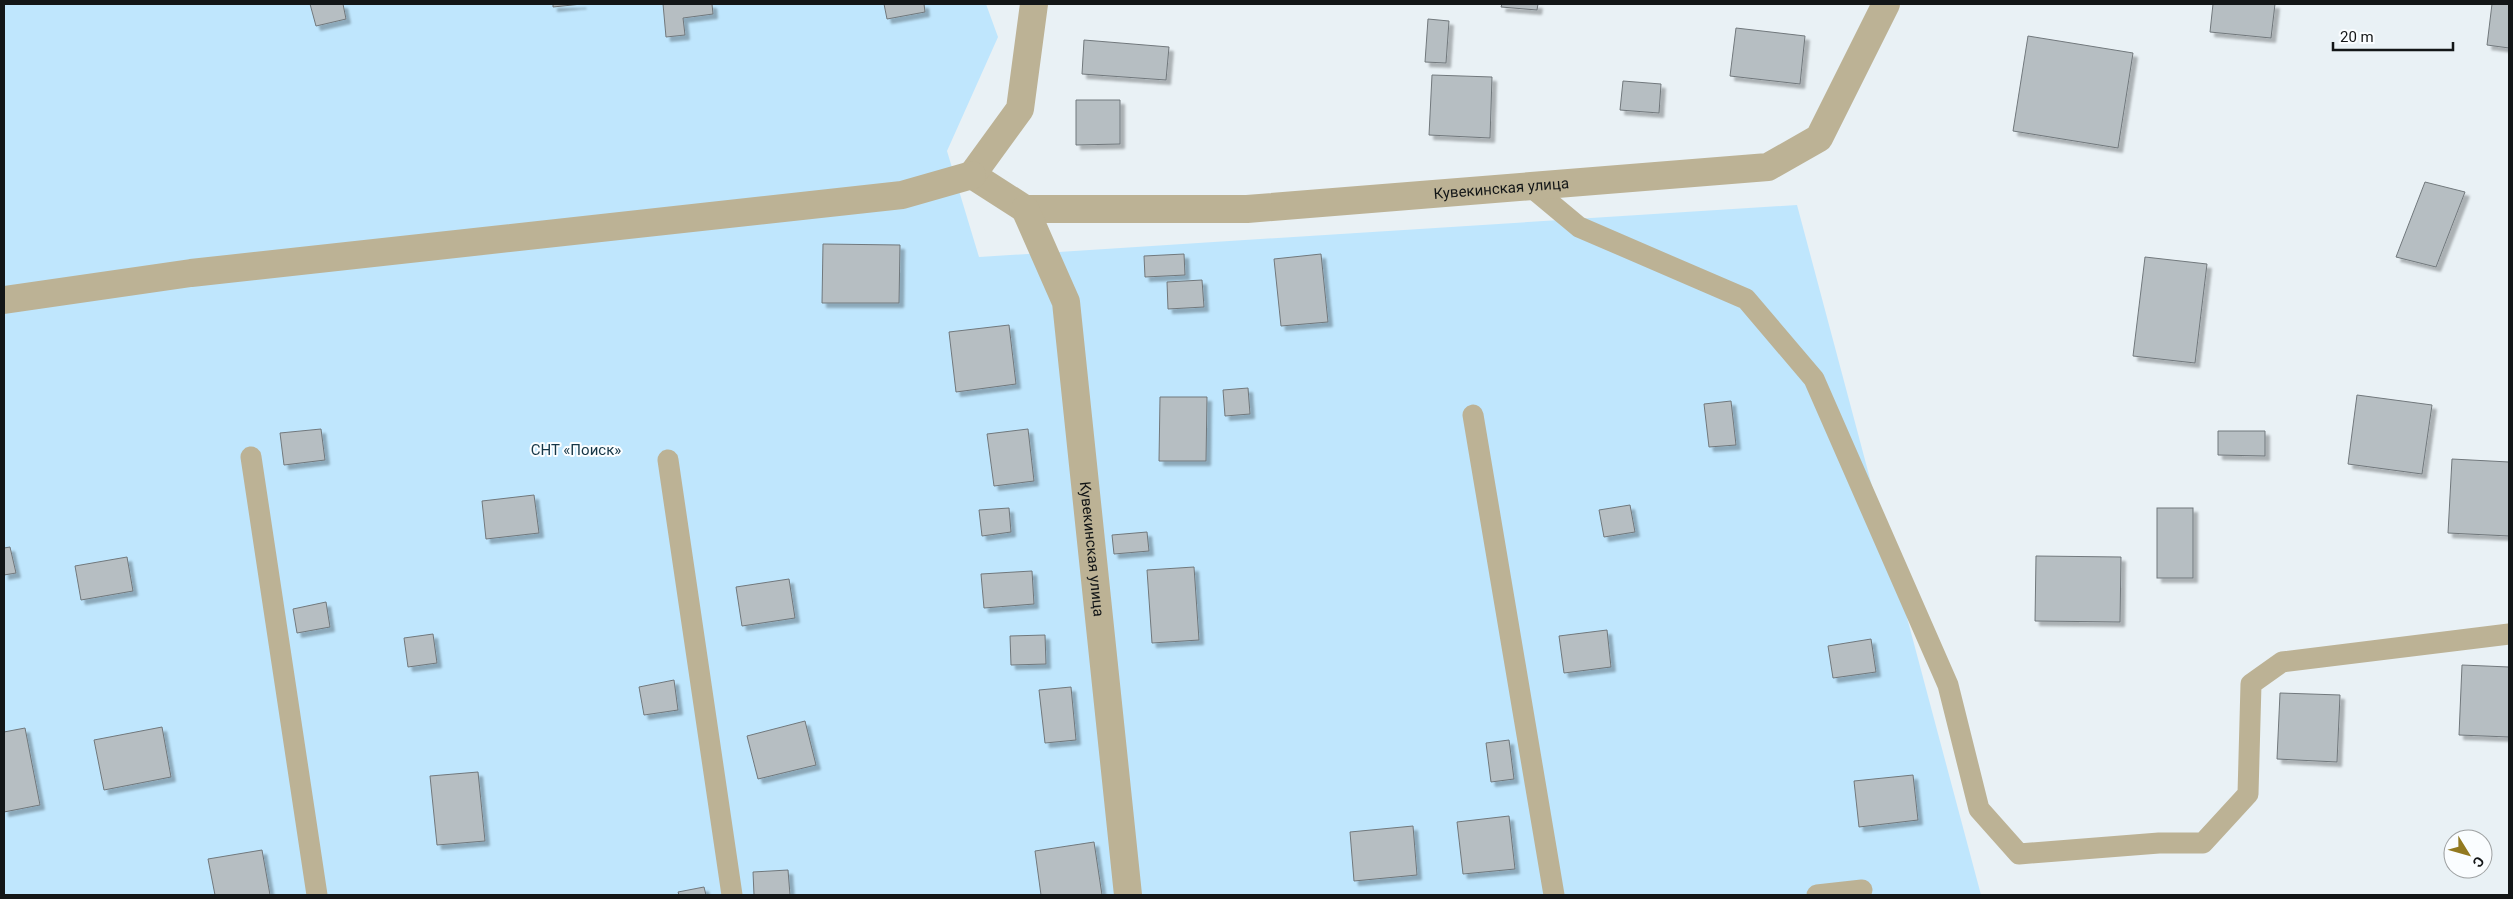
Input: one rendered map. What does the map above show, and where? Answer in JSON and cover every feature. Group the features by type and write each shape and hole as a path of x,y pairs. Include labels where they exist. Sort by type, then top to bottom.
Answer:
{"street":[{"path":"4,300 191,273 902,195 972,175 1020,109 1034,4"},
{"name":"Кувекинская улица","path":"1128,895 1066,302 1025,210 1248,209 1768,167 1819,138 1886,4"},
{"path":"972,175 1025,210"}],"lane":[{"path":"1531,187 1579,228 1746,299 1814,379 1948,685 1978,809 2019,854 2159,843 2203,843 2248,794 2251,684 2282,662 2509,634"},
{"path":"1472,415 1554,895"},
{"path":"251,457 317,895"},
{"path":"668,460 732,895"},
{"path":"1816,895 1862,890"}],"green space":[{"name":"СНТ «Поиск»","path":"4,4 986,4 998,37 947,151 979,257 1797,205 1981,895 4,895"}],"building":[{"path":"310,4 343,4 346,19 316,26"},
{"path":"553,4 582,4 553,7"},
{"path":"663,4 712,4 713,14 683,18 685,35 666,37"},
{"path":"884,4 924,4 925,12 887,19"},
{"path":"1502,4 1538,4 1537,10 1501,7"},
{"path":"2213,4 2275,4 2271,38 2210,32"},
{"path":"2492,4 2509,4 2509,48 2487,45"},
{"path":"1428,19 1449,21 1446,63 1425,62"},
{"path":"1736,28 1805,36 1800,84 1730,76"},
{"path":"2028,36 2133,53 2118,148 2013,131"},
{"path":"1084,40 1169,47 1166,80 1082,74"},
{"path":"1432,75 1492,77 1490,138 1429,135"},
{"path":"1623,81 1661,84 1659,113 1620,110"},
{"path":"1076,100 1120,100 1120,144 1076,145"},
{"path":"2425,182 2465,192 2436,267 2396,257"},
{"path":"823,244 900,245 899,303 822,303"},
{"path":"1184,254 1185,275 1145,277 1144,256"},
{"path":"1321,254 1328,322 1281,326 1274,259"},
{"path":"2145,257 2207,264 2195,363 2133,356"},
{"path":"1202,280 1204,307 1168,309 1167,282"},
{"path":"1009,325 1016,384 956,392 949,332"},
{"path":"1248,388 1250,414 1225,416 1223,390"},
{"path":"2357,395 2432,405 2422,474 2348,464"},
{"path":"1160,397 1207,397 1206,461 1159,461"},
{"path":"1731,401 1736,445 1709,447 1704,404"},
{"path":"321,429 325,460 284,465 280,433"},
{"path":"1028,429 1034,481 994,486 987,434"},
{"path":"2218,431 2265,431 2265,456 2218,455"},
{"path":"2452,459 2509,462 2509,536 2448,533"},
{"path":"534,495 539,533 486,539 482,501"},
{"path":"1630,505 1635,532 1604,537 1599,510"},
{"path":"1009,508 1011,532 982,536 979,510"},
{"path":"2157,508 2193,508 2193,578 2157,578"},
{"path":"1147,532 1149,551 1114,554 1112,535"},
{"path":"10,547 16,573 4,575 4,548"},
{"path":"2036,556 2121,557 2120,622 2035,621"},
{"path":"127,557 133,591 81,600 75,566"},
{"path":"1194,567 1199,640 1152,643 1147,570"},
{"path":"1032,571 1034,604 984,608 981,574"},
{"path":"789,579 795,618 742,626 736,587"},
{"path":"326,602 330,627 297,633 293,609"},
{"path":"1607,630 1611,667 1564,673 1559,636"},
{"path":"433,634 437,663 408,667 404,638"},
{"path":"1045,635 1046,664 1011,665 1010,636"},
{"path":"1871,639 1876,672 1833,678 1828,646"},
{"path":"2462,665 2509,667 2509,737 2459,735"},
{"path":"674,680 678,710 644,715 639,687"},
{"path":"1071,687 1076,740 1045,743 1039,690"},
{"path":"2280,693 2340,695 2337,762 2277,759"},
{"path":"805,721 816,765 758,779 747,736"},
{"path":"162,727 171,777 104,790 94,740"},
{"path":"25,728 40,805 4,812 4,732"},
{"path":"1509,740 1514,779 1491,782 1486,743"},
{"path":"478,772 485,841 437,845 430,776"},
{"path":"1913,775 1918,820 1859,827 1854,781"},
{"path":"1509,816 1515,869 1463,874 1457,822"},
{"path":"1413,826 1417,875 1354,881 1350,832"},
{"path":"1094,842 1102,895 1041,895 1035,851"},
{"path":"262,850 270,895 215,895 208,859"},
{"path":"788,870 790,895 754,895 753,872"},
{"path":"704,887 706,895 679,895 678,892"}]}
